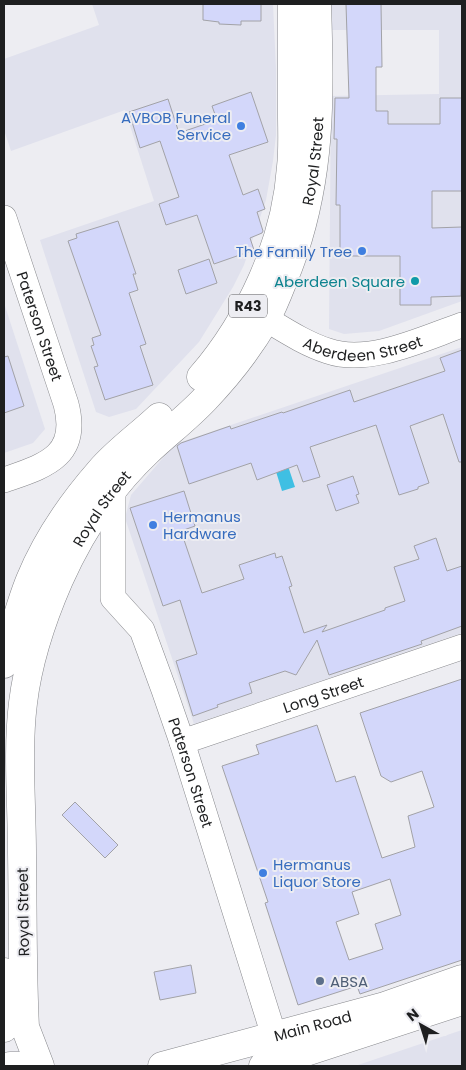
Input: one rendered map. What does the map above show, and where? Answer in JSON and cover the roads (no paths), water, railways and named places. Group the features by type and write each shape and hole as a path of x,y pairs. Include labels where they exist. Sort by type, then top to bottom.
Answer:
{"main road":[{"name":"Royal Street","path":"4,664 30,580 50,541 71,509 113,457 181,397 205,372 228,342 260,283 280,226 287,197 291,167 292,4"},
{"name":"Royal Street","path":"40,1066 25,1027 21,732 15,676 39,633 59,579 77,545 113,491 148,452 203,402 239,358 266,319 274,303 304,221 313,176 320,76 317,4"},
{"name":"Royal Street","path":"4,972 4,1028"},
{"name":"Main Road","path":"273,1055 385,1006 462,979"},
{"name":"Main Road","path":"162,1066 273,1055 462,1001"},
{"path":"10,1066 23,1066"}],"street":[{"name":"Paterson Street","path":"4,218 66,404 70,428 62,449 48,464 4,480"},
{"name":"Aberdeen Street","path":"266,319 312,345 336,353 356,356 388,350 462,325"},
{"name":"Paterson Street","path":"113,491 113,598 142,630 182,742 273,1055"},
{"name":"Long Street","path":"182,742 462,647"}],"water":[{"path":"286,460 295,487 282,491 274,465"}],"place":[{"name":"AVBOB Funeral Service","path":"241,126"},
{"name":"The Family Tree","path":"362,251"},
{"name":"Aberdeen Square","path":"415,281"},
{"name":"Hermanus Hardware","path":"153,525"},
{"name":"Hermanus Liquor Store","path":"263,873"},
{"name":"ABSA","path":"320,981"}]}
